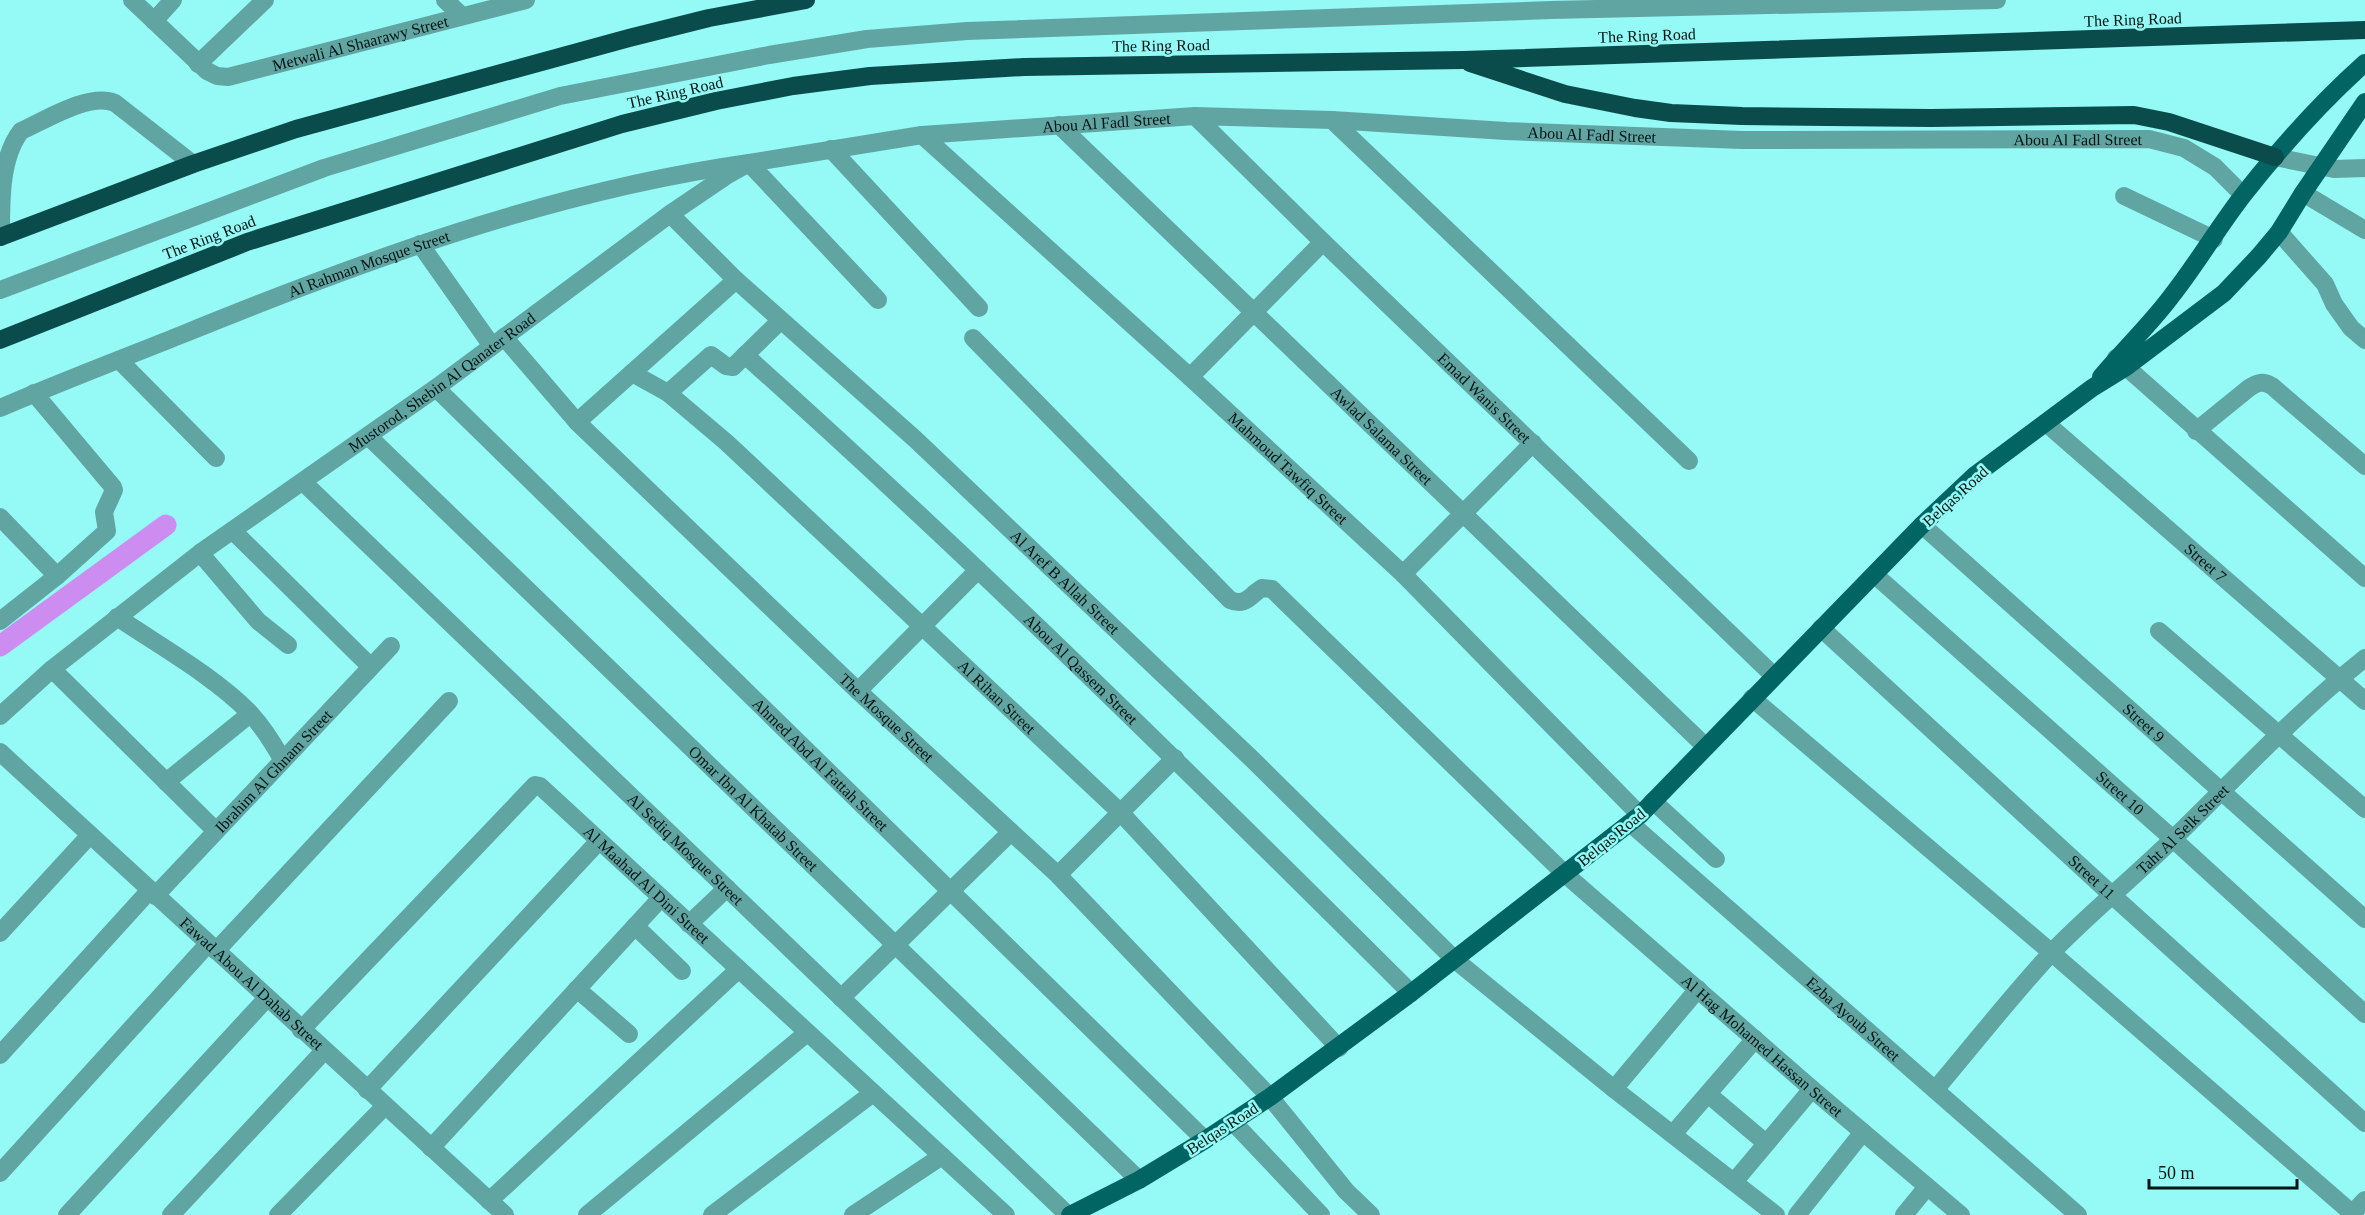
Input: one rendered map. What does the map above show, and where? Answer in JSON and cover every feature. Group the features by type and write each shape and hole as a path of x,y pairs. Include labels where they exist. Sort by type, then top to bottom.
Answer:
{"highway":[{"path":"0,237 193,164 296,129 617,41 709,18 806,0"},
{"name":"The Ring Road","path":"0,340 247,242 622,124 716,101 793,86 870,76 1024,67 1463,60 2365,30"},
{"path":"1463,60 1496,73 1565,94 1671,113 1931,118 2134,115 2180,125 2275,157"}],"main road":[{"path":"2121,363 2214,238 2243,195 2294,133 2333,91 2365,63"},
{"path":"2121,363 2224,293 2259,256 2279,232 2302,193 2365,102"},
{"name":"Belqas Road","path":"1069,1215 1139,1180 1205,1140 1339,1048 1635,819 1922,525 1974,476 2092,388 2121,363"}],"street":[{"name":"Metwali Al Shaarawy Street","path":"132,0 198,64 217,76 228,77 526,0"},
{"path":"154,21 173,0"},
{"path":"198,64 265,0"},
{"path":"445,0 462,16"},
{"path":"0,290 324,168 560,96 746,59 867,39 967,31 1539,11 1997,0"},
{"path":"0,237 3,159 12,139 21,131 87,102 102,100 116,103 193,164"},
{"name":"Abou Al Fadl Street","path":"922,135 1196,116 1332,120 1506,131 1743,140 2150,139 2184,148 2215,167 2243,195"},
{"name":"Emad Wanis Street","path":"1196,116 1323,242 1774,676"},
{"path":"1332,120 1689,461"},
{"name":"Awlad Salama Street","path":"1059,125 1707,747"},
{"name":"Mustorod, Shebin Al Qanater Road","path":"0,716 52,669 200,553 436,388 670,214 726,176 749,163 922,135"},
{"name":"Mahmoud Tawfiq Street","path":"922,135 1190,377 1403,574 1635,819"},
{"path":"831,149 979,308"},
{"path":"2275,157 2321,167 2347,170 2365,168"},
{"path":"749,163 878,300"},
{"name":"Al Rahman Mosque Street","path":"0,408 306,284 420,244 624,185 749,163"},
{"path":"2302,193 2365,230"},
{"path":"2124,196 2214,238"},
{"name":"Al Aref B Allah Street","path":"670,214 780,321 915,439 1253,760 1454,958 1614,1089 1776,1215"},
{"path":"2279,232 2325,284 2334,304 2351,328 2365,340"},
{"path":"1190,377 1323,242"},
{"name":"The Mosque Street","path":"420,244 498,342 577,422 858,691 1058,875 1270,1096"},
{"path":"577,422 736,280"},
{"path":"668,393 711,355 730,367 734,367 780,321"},
{"name":"Al Hag Mohamed Hassan Street","path":"973,338 1230,600 1240,603 1251,599 1262,588 1272,590 1566,874 1812,1089 1961,1215"},
{"name":"Abou Al Qassem Street","path":"744,355 873,470 1175,758 1411,993"},
{"path":"119,360 216,458"},
{"path":"2121,363 2365,578"},
{"name":"Al Rihan Street","path":"632,373 668,393 726,442 1121,813 1339,1048"},
{"path":"2196,430 2249,388 2257,383 2265,382 2365,466"},
{"name":"Ahmed Abd Al Fattah Street","path":"436,388 1205,1140"},
{"path":"0,621 101,538 107,531 104,512 113,493 113,486 34,393"},
{"name":"Street 7","path":"2046,423 2365,700"},
{"name":"Omar Ibn Al Khatab Street","path":"368,436 1139,1180"},
{"path":"1403,574 1533,443"},
{"name":"Al Sediq Mosque Street","path":"303,482 1069,1215"},
{"path":"0,518 57,576"},
{"name":"Street 9","path":"1922,525 2365,919"},
{"path":"233,531 371,667"},
{"path":"200,553 258,621 288,645"},
{"path":"858,691 978,570"},
{"name":"Street 10","path":"1875,575 2173,839 2365,1014"},
{"path":"117,617 225,691 250,714 268,735 282,759"},
{"name":"Street 11","path":"1821,628 2365,1123"},
{"path":"2159,631 2365,809"},
{"name":"Ibrahim Al Ghnam Street","path":"0,1055 152,893 216,831 391,646"},
{"name":"Taht Al Selk Street","path":"1935,1090 2076,928 2173,839 2279,734 2365,658"},
{"path":"52,669 216,831"},
{"path":"1752,698 2052,953 2352,1215 2365,1200"},
{"path":"0,1173 212,947 449,702"},
{"path":"166,782 250,714"},
{"name":"Fawad Abou Al Dahab Street","path":"0,752 505,1215"},
{"path":"1058,875 1175,758"},
{"name":"Al Maahad Al Dini Street","path":"301,1030 535,785 540,786 1006,1215"},
{"path":"1653,801 1716,859"},
{"name":"Ezba Ayoub Street","path":"1635,819 1935,1090 2078,1215"},
{"path":"841,998 1011,832"},
{"path":"0,933 90,835"},
{"path":"367,1090 599,841"},
{"path":"689,924 727,888"},
{"path":"431,1148 661,898"},
{"path":"635,926 682,971"},
{"path":"489,1201 739,969"},
{"path":"578,989 628,1034"},
{"path":"1614,1089 1698,989"},
{"path":"67,1215 267,998"},
{"path":"587,1215 807,1033"},
{"path":"1673,1134 1755,1039"},
{"path":"171,1215 324,1051"},
{"path":"1734,1182 1812,1089"},
{"path":"712,1215 873,1093"},
{"path":"1708,1094 1766,1143"},
{"path":"1270,1096 1346,1191 1371,1215"},
{"path":"278,1215 385,1106"},
{"path":"1233,1122 1321,1215"},
{"path":"1797,1215 1863,1132"},
{"path":"853,1215 942,1156"},
{"path":"1904,1215 1927,1187"}],"waterway":[{"path":"0,646 166,525"}]}
